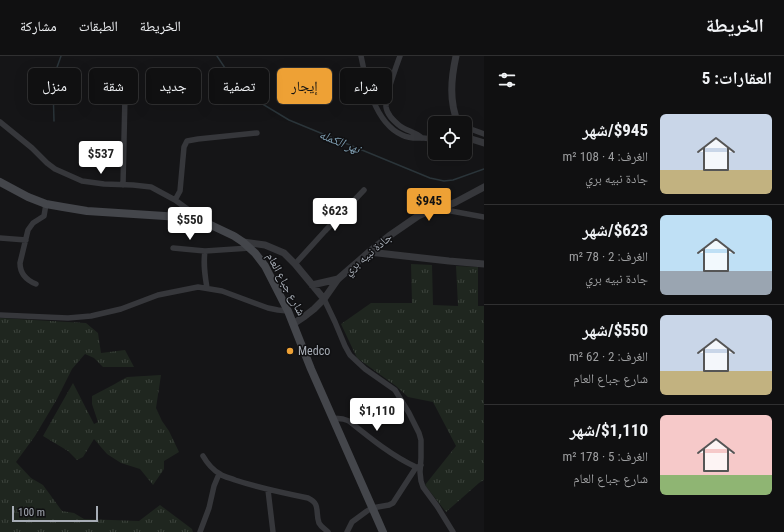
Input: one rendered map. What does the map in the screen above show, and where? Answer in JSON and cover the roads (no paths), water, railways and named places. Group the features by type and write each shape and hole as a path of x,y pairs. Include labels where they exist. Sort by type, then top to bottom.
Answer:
{"main road":[{"name":"شارع جباع العام","path":"0,182 28,197 46,204 63,208 196,218 228,233 250,248 265,266 288,311 332,418 383,532"}],"street":[{"path":"361,56 366,81 372,97 386,124 402,136 413,139 428,139"},
{"path":"400,56 388,94 386,108 393,120 402,128 418,134 422,138"},
{"path":"455,116 451,90 456,56"},
{"path":"122,185 125,104"},
{"path":"0,122 55,169 82,181 151,187 175,200 193,213 196,218"},
{"path":"472,130 484,134"},
{"path":"175,200 180,190 184,147 187,141 257,133"},
{"path":"472,139 482,142"},
{"name":"جادة نبيه بري","path":"293,324 305,316 324,299 338,279 389,236 418,216 431,210 440,209 484,187"},
{"path":"296,264 364,190"},
{"path":"36,284 28,280 22,273 20,263 28,230 32,224 44,216 46,204"},
{"path":"440,209 484,217"},
{"path":"0,238 26,240"},
{"path":"243,242 265,245 284,253 296,264 324,299 350,354 365,369 395,390 419,433 421,440 418,466 423,488 437,506 453,532"},
{"path":"173,248 205,252 250,248"},
{"path":"205,252 204,267 207,288"},
{"path":"369,252 484,264"},
{"name":"جادة نبيه بري","path":"312,285 338,279"},
{"path":"0,315 68,318 91,316 158,296 198,287 229,292 268,308 288,311"},
{"path":"332,418 349,421 406,463 418,466"},
{"path":"204,456 206,461 219,474 246,484 312,500 317,506 320,523 328,532"},
{"path":"347,532 352,522 372,508 393,503 406,481 418,466"},
{"path":"200,532 219,474"},
{"path":"268,490 273,532"}],"waterway":[{"path":"54,121 53,87 55,73 61,56"},
{"name":"نهر الكمله","path":"217,56 237,86 246,94 289,120 430,178 444,181 453,180 484,169"}],"place":[{"name":"Medco","path":"290,351"}]}
